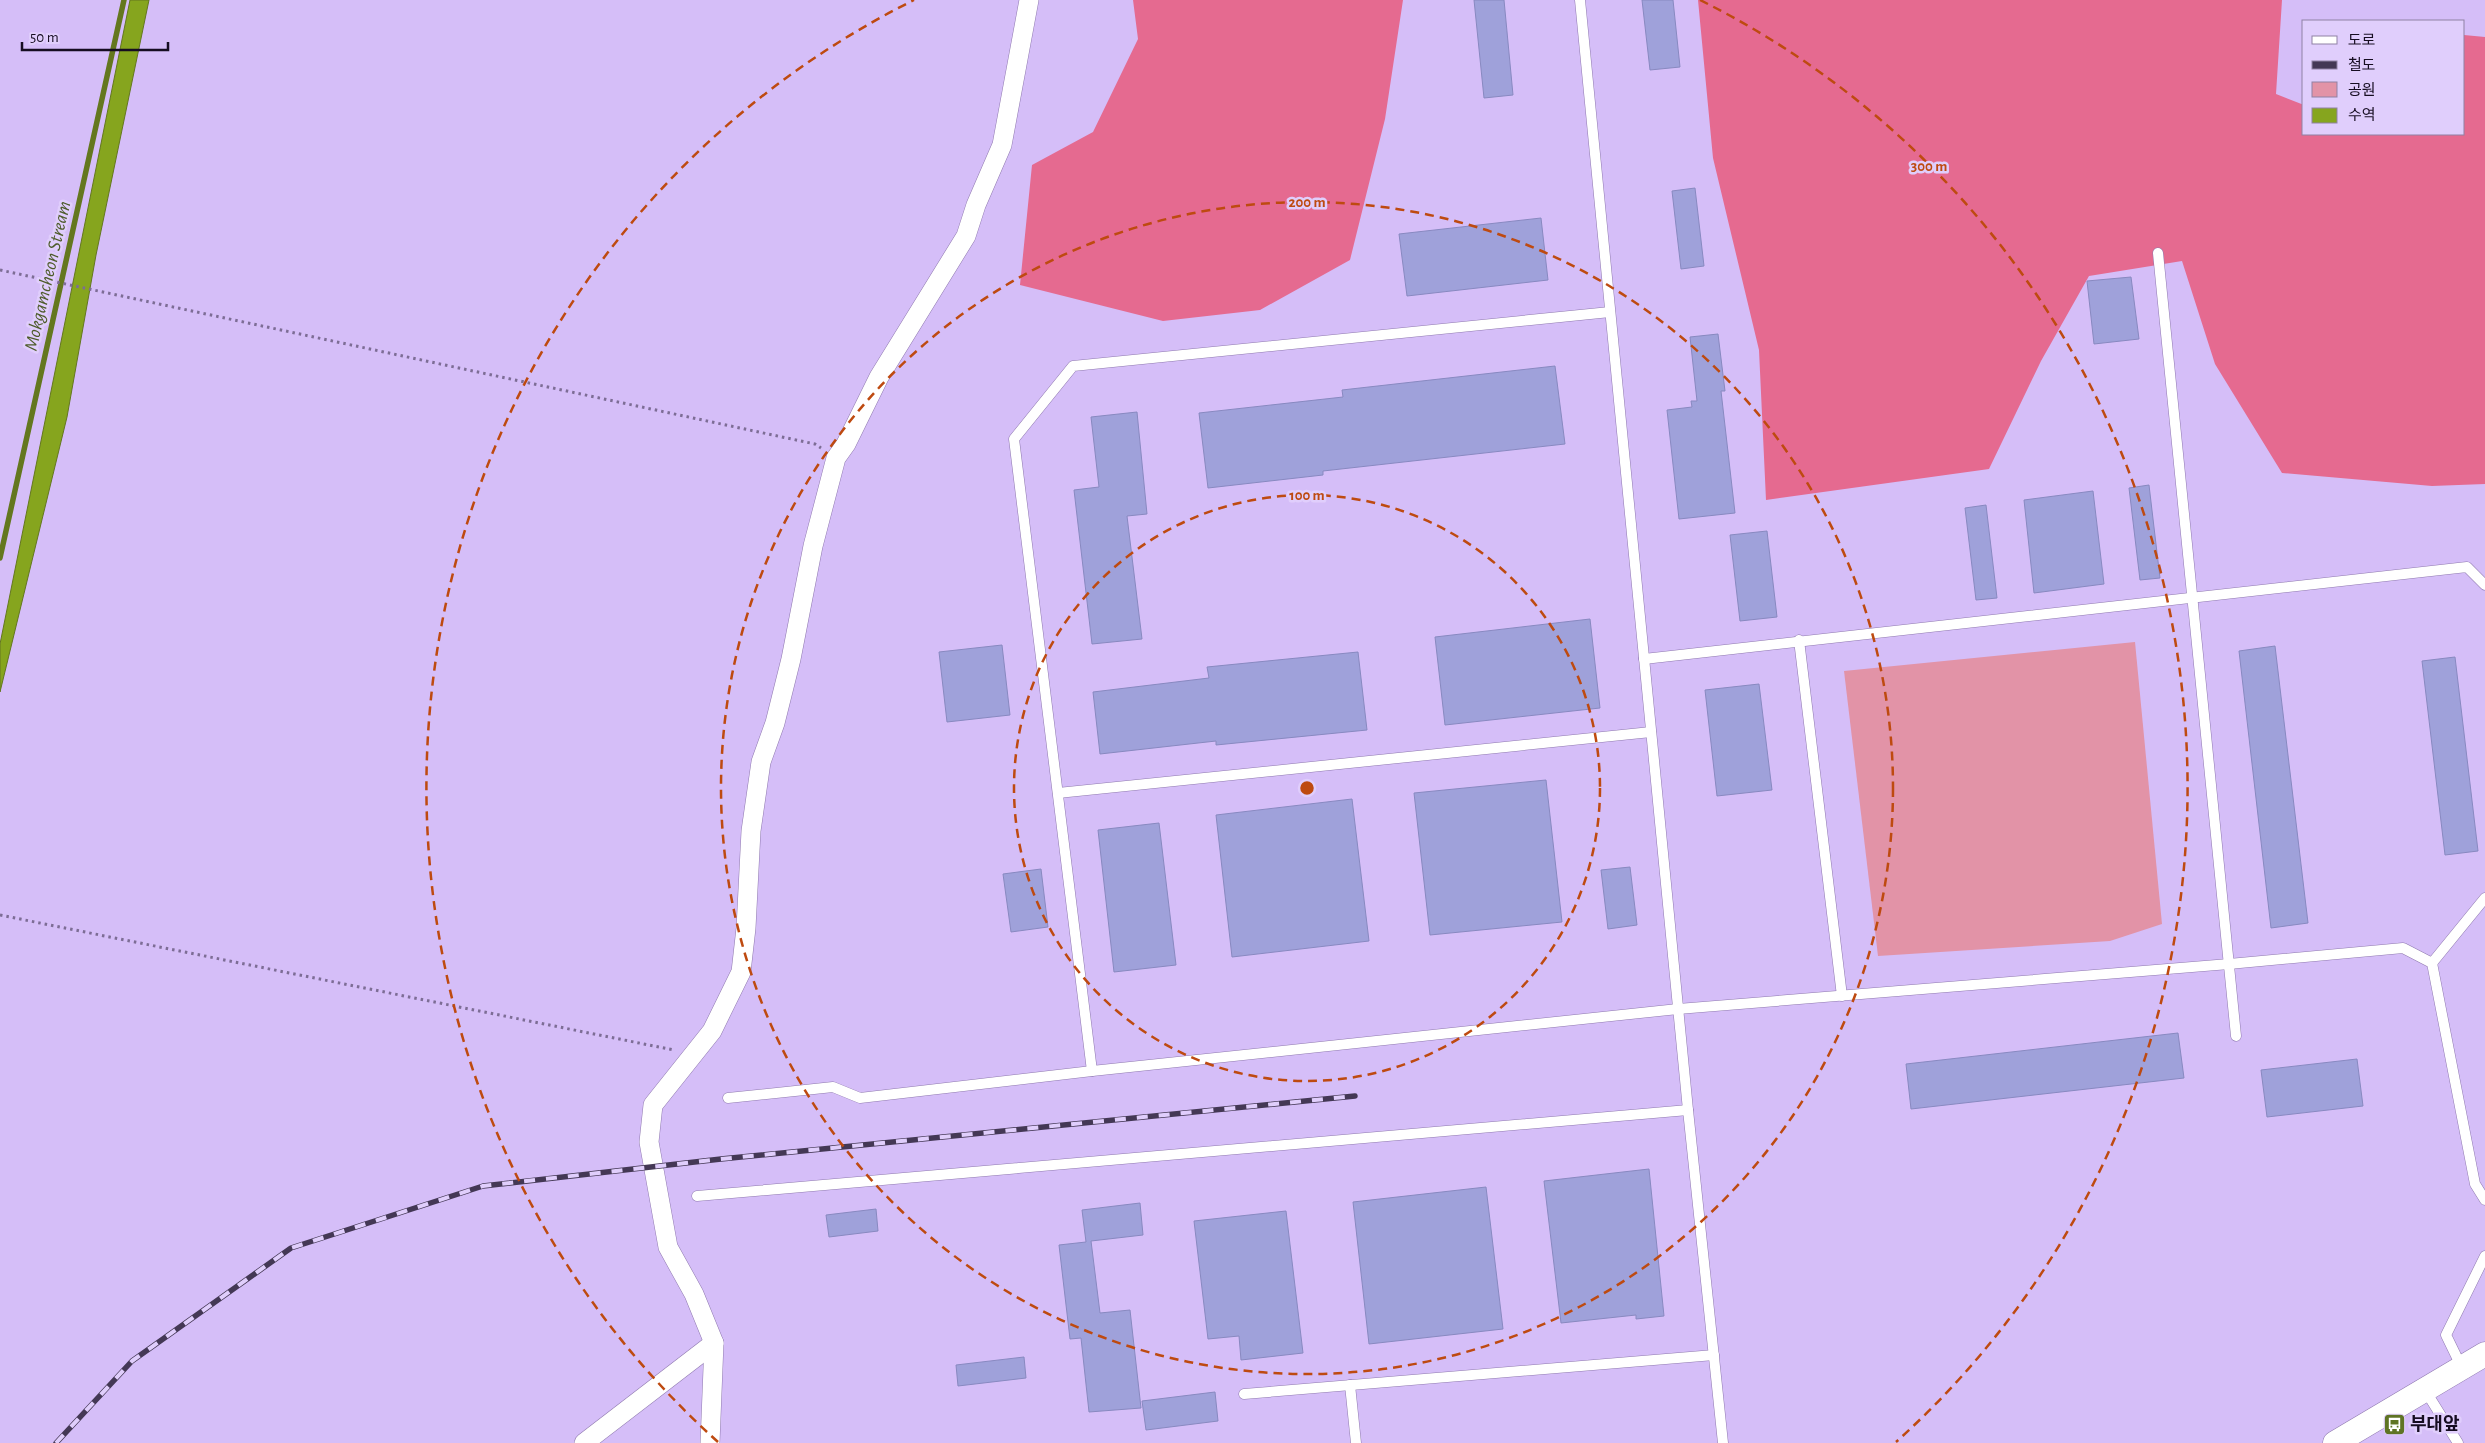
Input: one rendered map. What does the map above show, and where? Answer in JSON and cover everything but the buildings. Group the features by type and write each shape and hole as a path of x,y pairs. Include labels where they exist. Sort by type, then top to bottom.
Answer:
{"street":[{"path":"710,1443 714,1343 694,1294 668,1247 649,1142 652,1105 712,1030 741,972 746,928 751,831 761,762 782,695 813,546 836,458 846,444 879,377 966,236 976,205 1002,145 1029,0"},
{"path":"584,1443 714,1343"},
{"path":"2335,1443 2485,1354"}],"lane":[{"path":"1580,0 1688,1110 1723,1443"},
{"path":"2158,254 2190,598 2236,1036"},
{"path":"1092,1071 1014,439 1073,366 1610,312"},
{"path":"1644,659 1799,640 2467,567 2485,585"},
{"path":"1799,640 1842,996"},
{"path":"1058,793 1651,732"},
{"path":"2432,963 2485,898"},
{"path":"728,1098 833,1087 860,1098 1092,1071 1678,1009 2403,948 2432,963"},
{"path":"2432,963 2475,1184 2485,1200"},
{"path":"697,1196 1688,1110"},
{"path":"2462,1368 2446,1334 2485,1256"},
{"path":"1244,1394 1714,1355"},
{"path":"1350,1385 1356,1443"},
{"path":"2425,1390 2458,1443"}],"path":[{"path":"0,270 815,444 836,458"},
{"path":"0,915 694,1054"}],"green space":[{"path":"2135,642 2162,924 2110,941 1878,956 1844,671"}],"shaded area":[{"path":"1133,0 1403,0 1385,119 1350,260 1260,310 1163,321 1020,285 1032,165 1093,132 1138,39"},
{"path":"1698,0 2282,0 2276,94 2302,104 2302,135 2465,135 2465,35 2485,37 2485,484 2432,486 2282,473 2215,364 2182,261 2089,276 2041,361 1989,469 1766,500 1759,350 1713,158"}],"water":[{"path":"130,0 149,0 96,255 67,417 0,692 0,644"}],"waterway":[{"name":"Mokgamcheon Stream","path":"0,558 124,0"}],"railway":[{"path":"56,1443 132,1361 291,1248 483,1186 721,1159 1355,1096"}],"place":[{"name":"부대앞","path":"2394,1425"}]}
